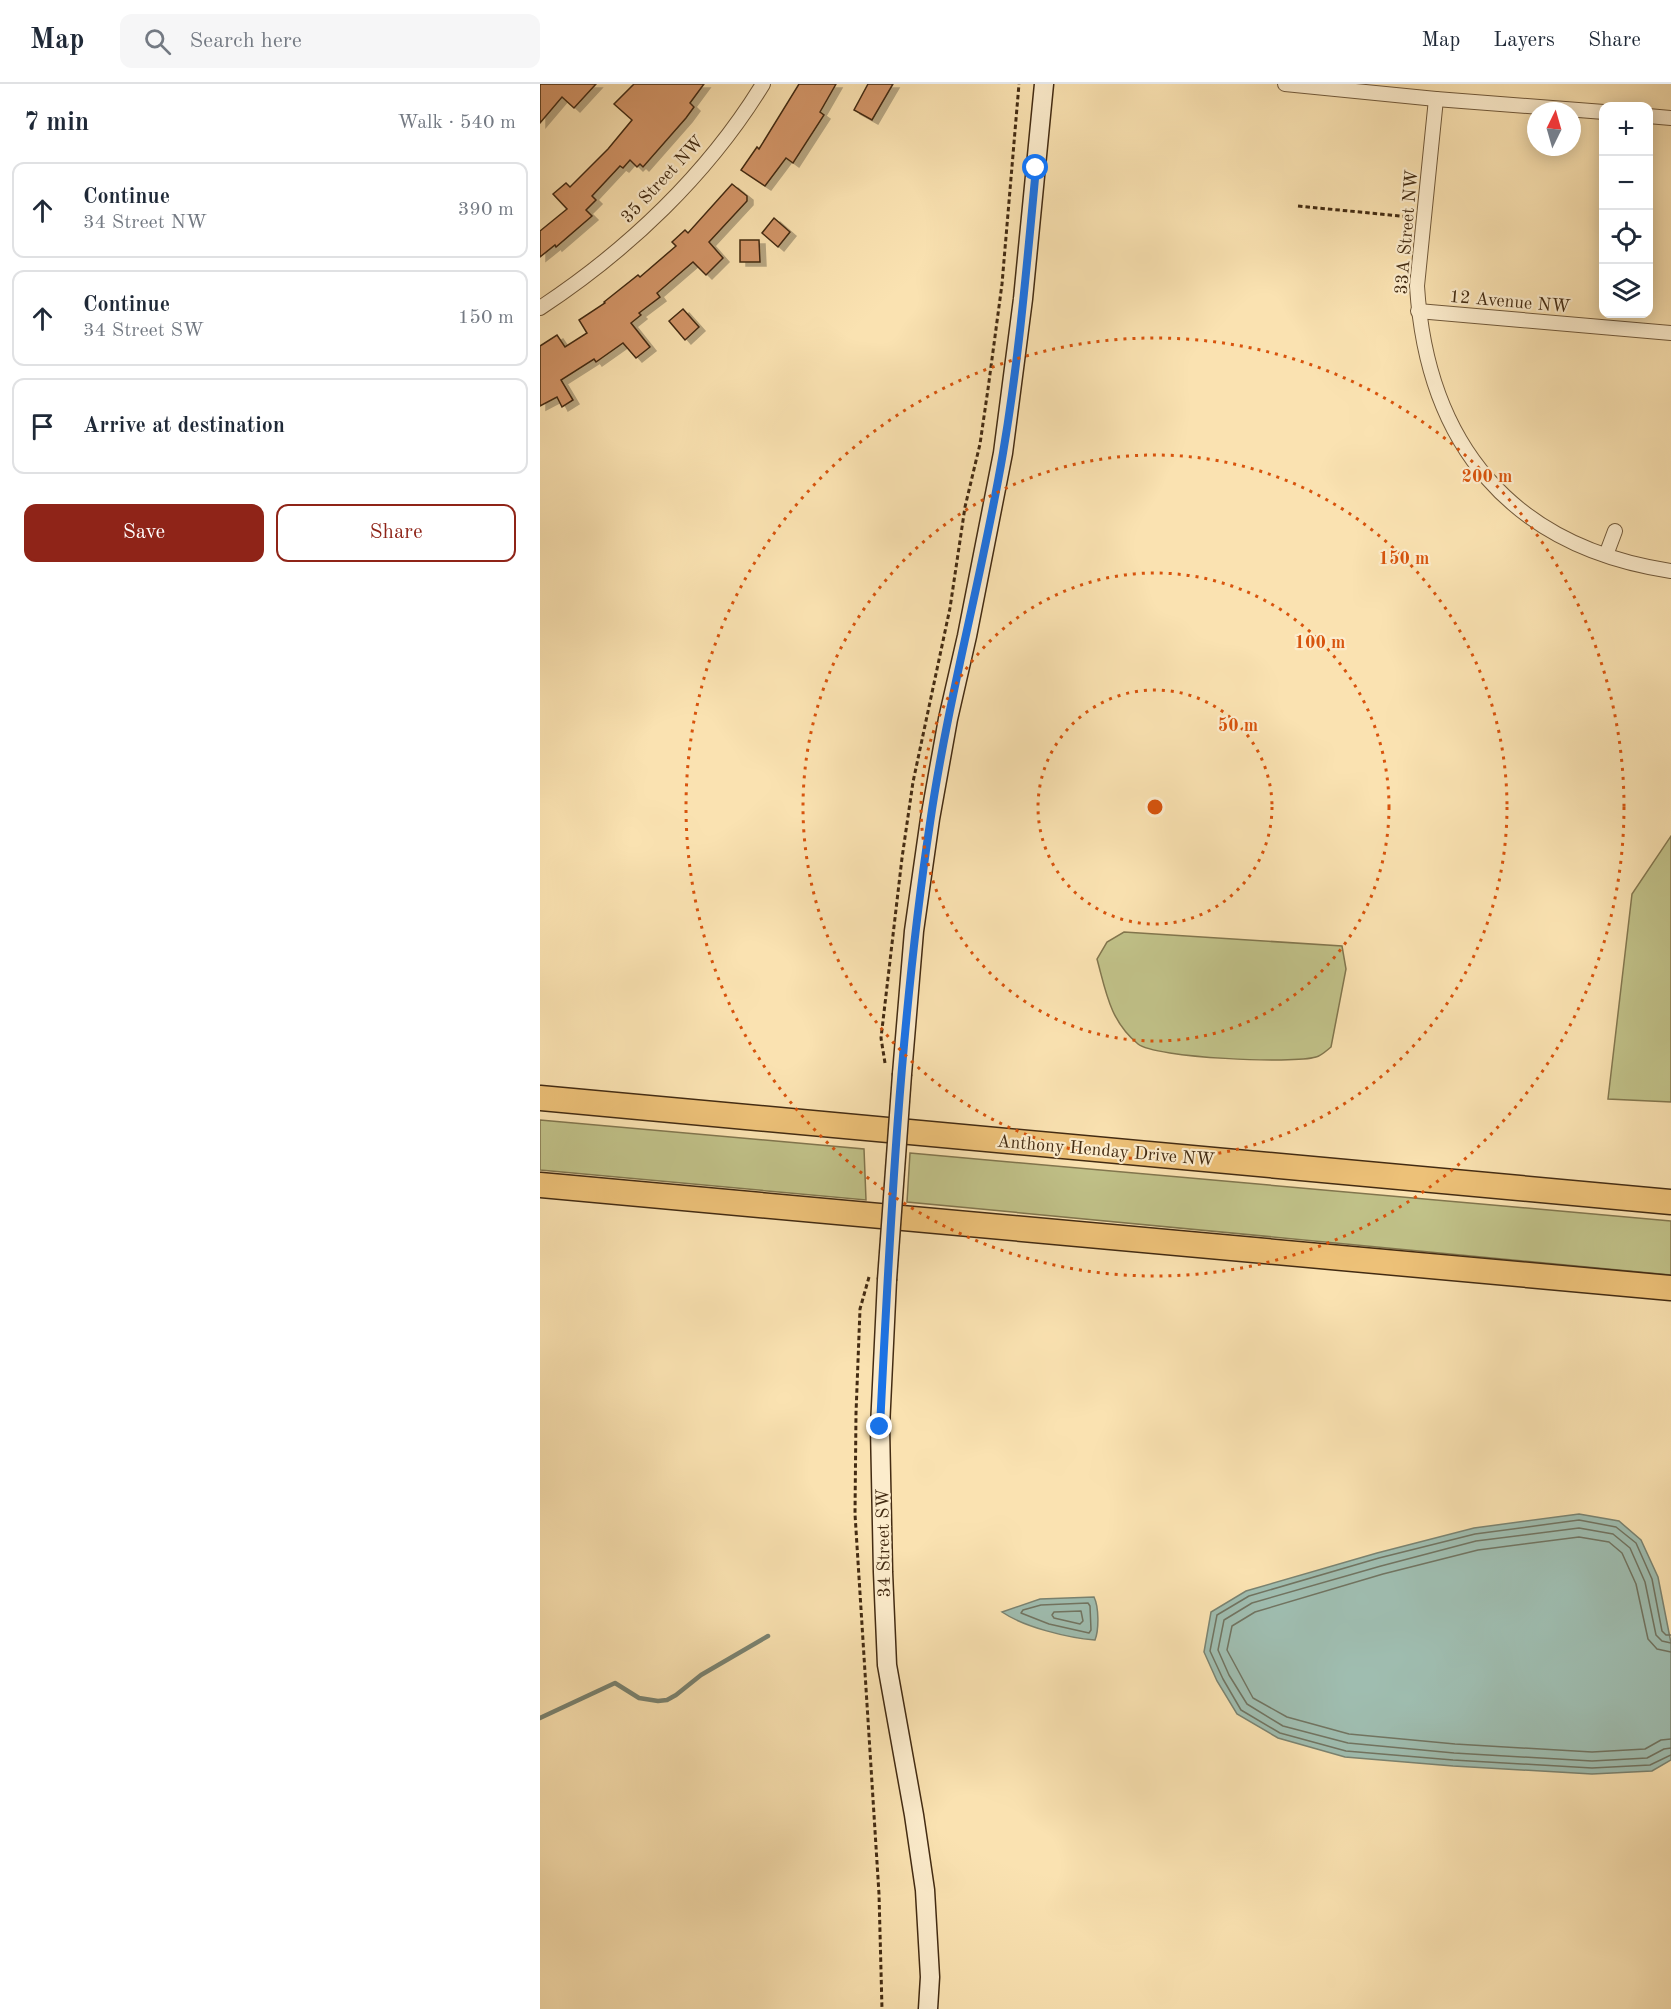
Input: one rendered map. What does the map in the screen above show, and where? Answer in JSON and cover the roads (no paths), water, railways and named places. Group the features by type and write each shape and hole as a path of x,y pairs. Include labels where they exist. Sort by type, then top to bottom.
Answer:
{"highway":[{"name":"Anthony Henday Drive NW","path":"540,1098 1671,1202"},
{"path":"540,1185 1671,1288"}],"main road":[{"name":"34 Street SW","path":"928,2009 930,1977 925,1890 887,1665 880,1427 879,1276 902,1074 914,932 930,819 948,719 967,636 1003,453 1023,299 1044,84"}],"street":[{"name":"35 Street NW","path":"540,308 616,252 669,202 713,153 763,84"},
{"path":"1285,84 1599,112"},
{"name":"33A Street NW","path":"1436,99 1417,286 1418,311 1427,363 1444,409 1464,448 1500,492 1533,520 1580,546 1650,567 1671,570"},
{"path":"1653,116 1671,118"},
{"name":"12 Avenue NW","path":"1418,311 1671,333"},
{"path":"1606,555 1615,531"}],"water":[{"path":"1579,1514 1619,1521 1641,1540 1658,1577 1671,1643 1671,1760 1652,1771 1592,1774 1345,1757 1278,1738 1237,1714 1217,1681 1204,1652 1211,1612 1246,1591 1474,1528"},
{"path":"1094,1597 1098,1618 1095,1640 1047,1631 1002,1612 1040,1599"}],"waterway":[{"path":"540,1718 615,1683 639,1698 667,1700 701,1675 768,1636"}]}
